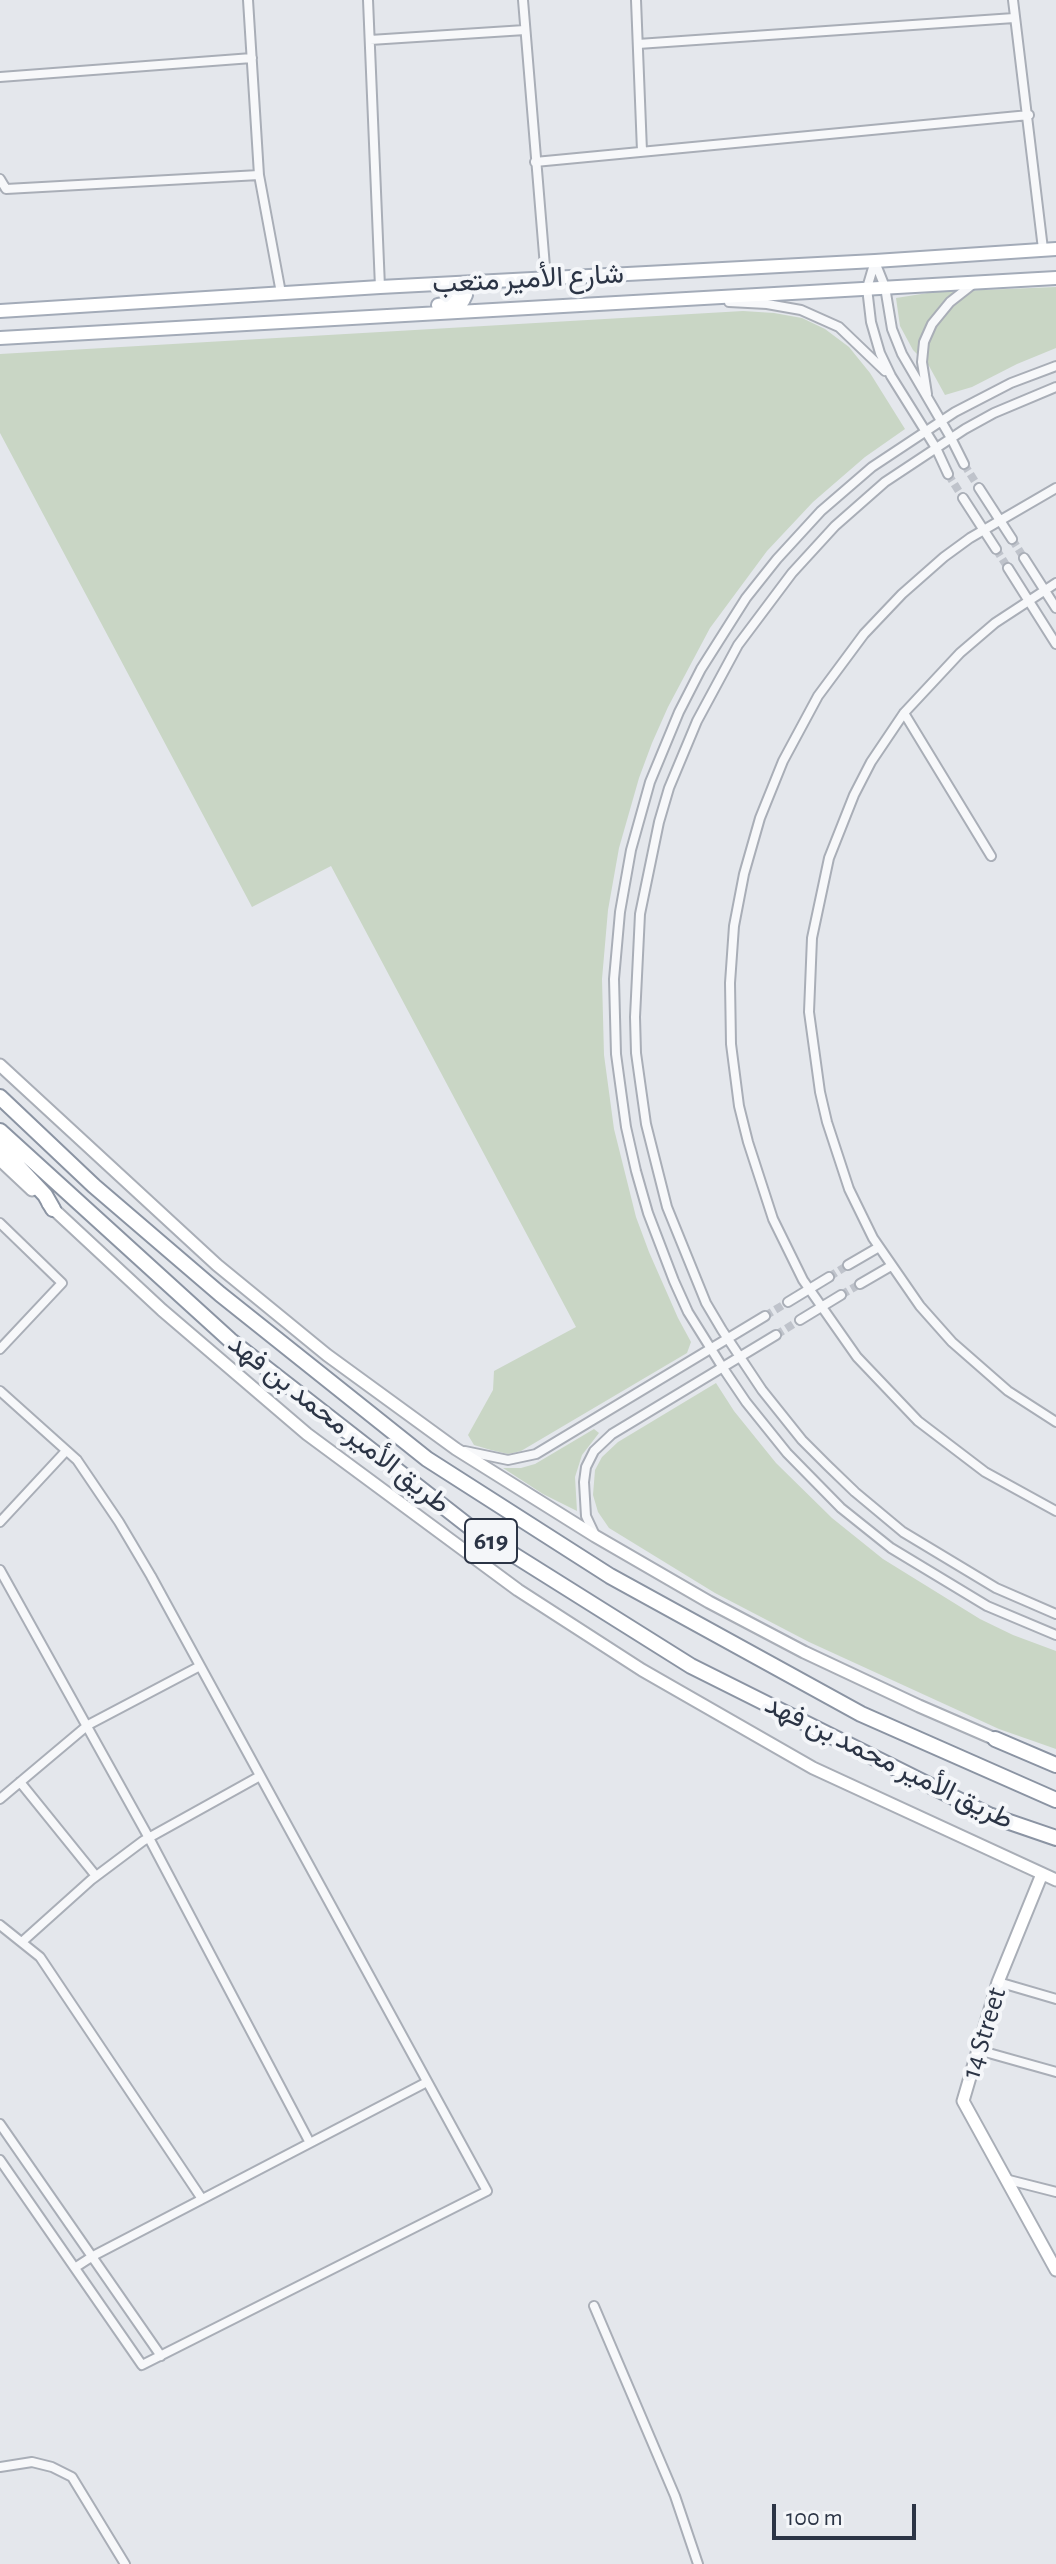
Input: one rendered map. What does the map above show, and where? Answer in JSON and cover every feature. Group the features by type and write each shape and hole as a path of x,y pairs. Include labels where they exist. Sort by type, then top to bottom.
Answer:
{"highway":[{"name":"طريق الأمير محمد بن فهد","path":"0,1097 94,1186 208,1284 427,1459 610,1576 861,1714 1056,1800"},
{"name":"طريق الأمير محمد بن فهد","path":"0,1131 230,1340 471,1528 691,1666 989,1815 1056,1838"},
{"path":"0,1147 45,1195 53,1209"},
{"path":"995,1739 1056,1763"}],"main road":[{"name":"شارع الأمير متعب","path":"0,311 1050,249"},
{"name":"شارع الأمير متعب","path":"0,338 1056,278"},
{"path":"296,321 454,304 463,301 466,295 457,290 380,287"},
{"path":"0,1065 217,1265 327,1355 456,1449 595,1536 709,1602 804,1652 995,1739"},
{"path":"0,1160 162,1310 307,1434 518,1590 642,1670 813,1768 1056,1880"},
{"name":"14 Street","path":"1042,1874 998,1982 963,2101 1056,2270"}],"street":[{"path":"248,0 259,175 281,293"},
{"path":"368,0 380,287"},
{"path":"523,0 546,279"},
{"path":"636,0 642,151"},
{"path":"1013,0 1050,249"},
{"path":"638,44 1014,18"},
{"path":"370,40 525,30"},
{"path":"0,77 252,58"},
{"path":"535,162 1029,115"},
{"path":"0,179 3,189 259,175"},
{"path":"875,261 885,287 892,329 902,354 964,464"},
{"path":"875,261 867,288 876,356"},
{"path":"928,399 922,362 924,342 932,324 950,302 975,283"},
{"path":"684,299 767,304 801,310 839,327 876,356 891,376 936,448 948,474"},
{"path":"1056,366 987,395 872,467 821,511 746,598 721,635 679,712 650,782 631,850 620,912 614,979 616,1054 626,1127 648,1213 688,1312 710,1350 787,1453 841,1508 891,1548 956,1589 1019,1622 1056,1635"},
{"path":"1056,387 994,413 885,482 835,526 762,610 738,645 697,721 669,788 651,854 640,914 635,980 636,1053 646,1124 667,1207 706,1303 728,1339 762,1390 802,1440 867,1502 903,1532 966,1572 1056,1614"},
{"path":"979,488 1012,539"},
{"path":"1056,488 1001,518 944,557 902,594 838,666 818,696 783,761 760,818 744,874 734,926 730,983 731,1044 739,1106 754,1166 791,1259 809,1290 873,1377 918,1421 985,1472 1056,1511"},
{"path":"963,498 996,549"},
{"path":"1024,558 1056,608"},
{"path":"1008,568 1056,644"},
{"path":"1056,583 995,623 960,653 904,713 871,762 834,841 823,879 812,938 809,977 811,1036 827,1122 849,1189 879,1247 920,1306 952,1342 1008,1391 1056,1422"},
{"path":"904,713 991,856"},
{"path":"0,1223 62,1283 0,1349"},
{"path":"848,1265 879,1247"},
{"path":"860,1284 891,1266"},
{"path":"788,1302 829,1277"},
{"path":"800,1320 841,1295"},
{"path":"456,1449 508,1460 536,1454 765,1316"},
{"path":"595,1536 586,1516 584,1482 586,1467 594,1451 612,1434 776,1335"},
{"path":"0,1391 77,1460 113,1512 487,2191 142,2365 0,2160"},
{"path":"0,1522 66,1451"},
{"path":"0,1570 88,1725 310,2143"},
{"path":"1,1797 88,1725 200,1666"},
{"path":"23,1941 96,1876 149,1838 260,1776"},
{"path":"20,1782 96,1876"},
{"path":"0,1925 40,1957 202,2199"},
{"path":"998,1982 1056,1999"},
{"path":"978,2050 1056,2072"},
{"path":"76,2267 427,2082"},
{"path":"0,2124 161,2356"},
{"path":"1005,2179 1056,2192"},
{"path":"594,2306 675,2496 698,2564"},
{"path":"0,2467 32,2462 72,2477 125,2564"}],"green space":[{"path":"1056,287 1056,348 972,387 945,395 929,366 913,350 900,326 896,298 934,292"},
{"path":"743,311 802,318 825,329 849,347 870,373 905,429 865,457 813,502 767,551 710,628 652,743 619,848 608,910 602,979 604,1055 614,1129 636,1217 691,1342 687,1353 521,1451 508,1454 474,1445 468,1435 493,1390 494,1371 576,1327 331,866 252,907 0,433 0,354"},
{"path":"716,1383 776,1463 832,1518 883,1559 980,1619 1056,1651 1056,1749 999,1729 809,1642 715,1593 609,1528 598,1512 593,1495 595,1470 602,1457 618,1442"},
{"path":"594,1429 599,1433 582,1455 575,1477 577,1511 503,1468 535,1464"}],"tunnel":[{"path":"964,464 979,488"},
{"path":"948,474 963,498"},
{"path":"1012,539 1024,558"},
{"path":"996,549 1008,568"},
{"path":"829,1277 848,1265"},
{"path":"841,1295 860,1284"},
{"path":"765,1316 788,1302"},
{"path":"776,1335 800,1320"}]}
